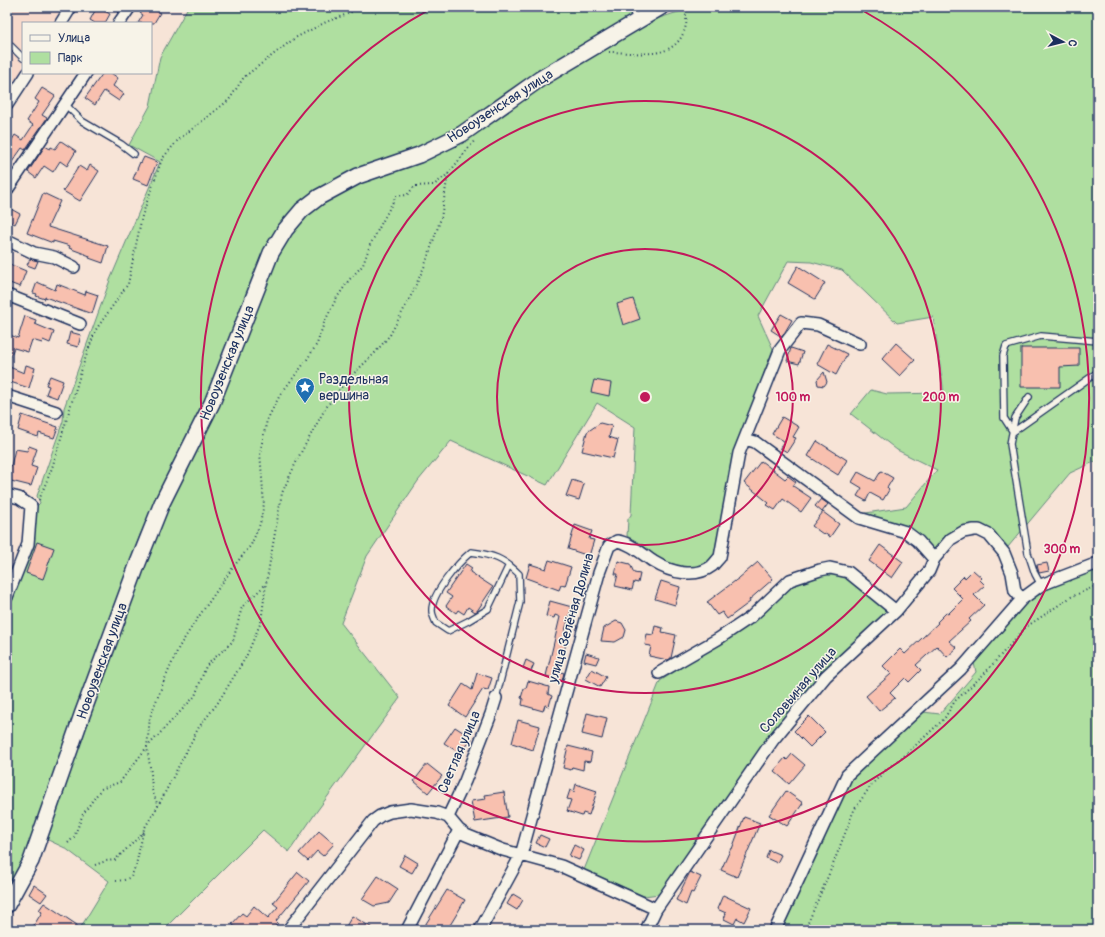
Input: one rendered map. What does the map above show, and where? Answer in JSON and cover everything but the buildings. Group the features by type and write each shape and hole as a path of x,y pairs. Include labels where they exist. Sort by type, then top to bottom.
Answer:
{"main road":[{"name":"Новоузенская улица","path":"7,905 31,861 140,556 162,503 212,403 271,253 285,230 302,210 332,189 358,176 419,155 462,134 540,79 637,14 662,7"}],"street":[{"path":"62,22 71,7"},
{"path":"120,22 130,7"},
{"path":"7,105 27,74"},
{"path":"7,190 85,74"},
{"path":"7,240 34,253 54,257 74,267"},
{"path":"7,295 80,324"},
{"path":"860,344 818,325 801,323 780,350 745,439 755,442 859,518 906,532 918,541 934,559"},
{"path":"7,396 56,412"},
{"name":"улица Зелёная Долина","path":"480,930 521,855 599,572 609,546 617,541 624,542 656,563 677,572 690,574 702,572 712,566 720,557 739,453 745,439"},
{"path":"7,495 19,498 31,506 28,544 7,597"},
{"name":"Соловьиная улица","path":"646,930 656,909 773,740 826,676 896,611 929,571 934,559 950,539 963,532 978,530 989,534 1004,553 1012,573 1015,591 1022,599"},
{"path":"775,930 847,775 961,670 1022,599 1041,585 1098,562"},
{"path":"659,673 718,639 751,617 790,580 820,570 830,568 848,572 896,611"},
{"name":"Светлая улица","path":"448,817 465,781 496,698"},
{"path":"288,930 373,821 390,812 411,808 437,813 448,817 459,830 466,835 503,850 561,866 656,909"},
{"path":"406,930 459,830"}],"lane":[{"path":"7,42 22,57"},
{"path":"65,104 82,121 121,144 134,154"},
{"path":"1013,432 1004,418 1003,356 1006,346 1041,336 1098,341"},
{"path":"1013,432 1098,372"},
{"path":"1028,397 1015,418 1010,444 1028,553 1035,574 1041,585"},
{"path":"496,698 520,602 519,574 509,565 492,555 471,552 459,562 437,594 432,611 436,623 448,631 468,621 488,609 509,565"}],"path":[{"path":"31,506 40,499 95,331 128,284 142,216 162,159 178,140 229,100 244,77 295,38 326,22 350,13 358,7"},
{"path":"608,52 663,52 680,40 686,24 686,7"},
{"path":"158,806 152,790 151,773 146,747 150,717 179,647 215,592 251,545 260,524 264,504 260,452 267,420 280,395 317,344 324,323 336,299 349,280 363,265 370,245 396,196 407,195 415,186 434,185 448,174 477,137"},
{"path":"116,881 131,877 136,865 144,832 199,728 217,704 246,657 261,622 282,493 299,456 325,409 346,381 374,354 390,335 410,298 425,266 441,218 448,174"},
{"path":"68,843 74,837 83,814 101,789 120,782 146,747 195,696 206,666 233,641 242,607 266,584"},
{"path":"805,930 854,810 872,784 944,719 955,701 984,674 1026,627 1071,597 1098,586"},
{"path":"95,865 115,860 144,832"}],"shaded area":[{"path":"7,7 68,7 58,22 22,22 22,74 7,99"}],"green space":[{"path":"188,7 652,7 461,129 299,205 207,400 140,535 26,857 7,890 7,606 32,544 34,509 40,503 37,496 63,421 64,408 110,280 160,162 129,145 150,106 160,57"},
{"path":"694,7 1098,7 1098,460 1070,473 1008,547 996,535 980,526 934,549 859,514 906,507 937,470 897,450 851,414 871,390 887,394 944,393 933,317 897,323 842,270 811,262 788,261 758,316 773,349 735,453 714,555 707,563 700,567 690,569 677,566 657,559 640,544 627,536 628,519 631,515 635,427 597,403 547,485 451,441 418,481 367,556 341,623 400,698 317,811 289,852 263,830 163,930 79,930 109,881 65,848 46,839 142,564 277,255 291,232 311,210 333,195 544,83 656,19"},
{"path":"1098,567 1098,930 782,930 849,781 923,712 940,714 976,672 974,663 1024,605 1044,591"},
{"path":"831,572 846,574 884,605 886,610 885,616 823,674 768,738 659,894 644,896 584,870 660,681 754,621 794,585 821,574"}],"place":[{"name":"Раздельная вершина","path":"305,404"}]}
